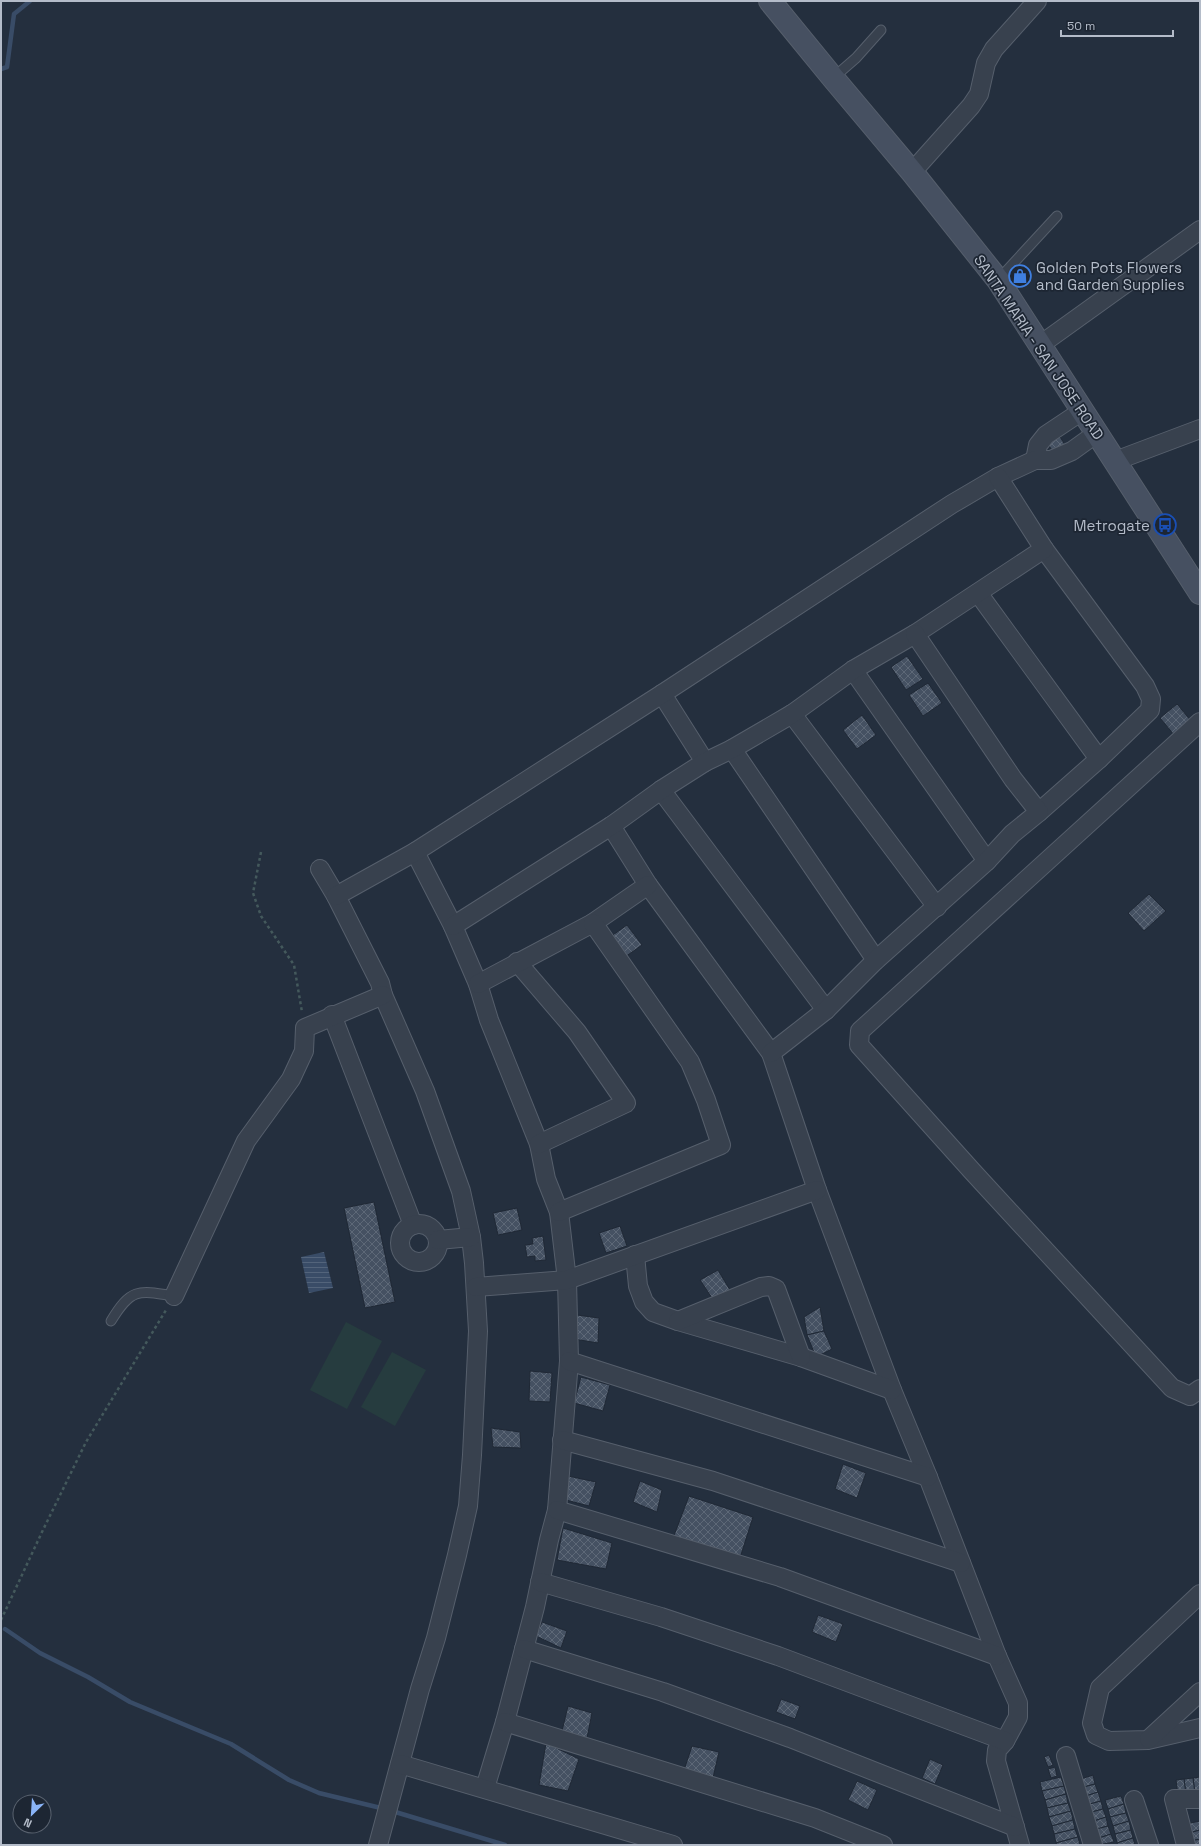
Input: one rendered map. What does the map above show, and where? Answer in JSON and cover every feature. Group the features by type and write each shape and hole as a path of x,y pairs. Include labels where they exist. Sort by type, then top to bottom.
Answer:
{"main road":[{"name":"SANTA MARIA - SAN JOSE ROAD","path":"770,1 912,172 998,280 1200,593"}],"street":[{"path":"912,172 971,106 979,94 986,63 994,49 1037,1"},
{"path":"1040,344 1200,230"},
{"path":"1035,460 1038,445 1046,435 1082,411"},
{"path":"1115,462 1200,429"},
{"path":"336,896 415,852 662,694 952,504 998,477 1035,460 1051,460 1072,451 1097,433"},
{"path":"771,1053 826,1010 876,960 987,861 1012,834 1099,759 1150,710 1151,699 1145,686 1044,549 998,477"},
{"path":"453,926 611,826 661,790 705,762 732,749 792,714 853,670 915,634 1044,549"},
{"path":"978,593 1099,759"},
{"path":"915,634 1012,779 1039,812"},
{"path":"853,670 987,861"},
{"path":"662,694 705,762"},
{"path":"792,714 936,907"},
{"path":"1200,722 860,1031 858,1045 1172,1388 1190,1396 1200,1389"},
{"path":"732,749 876,960"},
{"path":"661,790 826,1010"},
{"path":"611,826 648,885 771,1053 817,1190 892,1390 1018,1703 1018,1718 1005,1741 997,1750 996,1761 1020,1845"},
{"path":"415,852 453,926 478,984 488,1020 539,1144 546,1179 559,1212 567,1280 569,1361 557,1510 524,1649 505,1722 485,1788"},
{"path":"320,869 336,896 380,983 383,995 425,1091 461,1190 470,1237 476,1287 478,1331 476,1387 468,1506 436,1638 420,1689 378,1845"},
{"path":"478,984 593,923 648,885"},
{"path":"559,1212 722,1145 706,1100 690,1062 593,923"},
{"path":"518,962 577,1032 626,1104 539,1144"},
{"path":"174,1296 246,1141 291,1079 304,1051 305,1028 332,1015 383,995"},
{"path":"332,1015 413,1225"},
{"path":"476,1287 567,1280 817,1190"},
{"path":"413,1225 426,1225 432,1229 438,1240 436,1254 425,1262 418,1262 406,1258 400,1246 400,1239 407,1228 413,1225"},
{"path":"438,1240 470,1237"},
{"path":"635,1255 638,1286 644,1302 653,1312 678,1321 801,1357 892,1390"},
{"path":"678,1321 761,1287 769,1286 776,1289 801,1357"},
{"path":"569,1361 928,1477"},
{"path":"562,1440 713,1481 961,1563"},
{"path":"557,1510 780,1577 998,1656"},
{"path":"540,1582 661,1617 778,1656 1005,1741"},
{"path":"1200,1594 1100,1688 1092,1723 1096,1735 1109,1741 1148,1740 1200,1728"},
{"path":"524,1649 663,1692 790,1738 1015,1827"},
{"path":"1148,1740 1200,1692"},
{"path":"505,1722 815,1818 883,1845"},
{"path":"1066,1756 1092,1845"},
{"path":"400,1764 673,1845"},
{"path":"1186,1845 1174,1799 1200,1799"},
{"path":"1134,1800 1149,1845"}],"lane":[{"path":"833,78 856,58 881,30"},
{"path":"998,280 1058,216"},
{"path":"111,1321 122,1302 131,1295 146,1291 174,1296"}],"path":[{"path":"261,852 253,893 261,916 294,965 305,1028"},
{"path":"1,1620 86,1442 174,1296"}],"green space":[{"path":"346,1322 382,1341 347,1409 310,1390"},
{"path":"392,1352 426,1370 395,1426 361,1407"}],"water":[{"path":"324,1252 333,1288 309,1293 301,1257"}],"building":[{"path":"1059,435 1065,445 1054,453 1047,443"},
{"path":"907,656 923,679 906,690 891,667"},
{"path":"928,683 942,703 923,716 909,695"},
{"path":"1177,704 1192,722 1175,736 1160,718"},
{"path":"862,715 876,735 857,749 843,730"},
{"path":"1149,894 1166,911 1144,931 1128,913"},
{"path":"627,925 642,945 625,957 610,937"},
{"path":"374,1202 395,1302 365,1308 344,1208"},
{"path":"517,1208 522,1230 498,1235 493,1213"},
{"path":"620,1226 627,1246 606,1253 599,1233"},
{"path":"543,1236 546,1260 535,1261 535,1256 527,1257 525,1245 533,1244 532,1238"},
{"path":"718,1270 730,1290 712,1298 700,1280"},
{"path":"820,1307 824,1331 807,1335 804,1317"},
{"path":"577,1315 599,1318 598,1343 574,1339"},
{"path":"824,1331 832,1349 816,1357 807,1335"},
{"path":"530,1371 552,1373 550,1402 529,1401"},
{"path":"581,1377 610,1385 603,1411 574,1403"},
{"path":"491,1428 520,1432 521,1448 493,1447"},
{"path":"843,1464 866,1473 857,1498 835,1489"},
{"path":"568,1476 596,1482 589,1506 566,1500"},
{"path":"640,1481 662,1490 657,1512 633,1502"},
{"path":"689,1496 753,1517 740,1558 673,1538"},
{"path":"563,1528 612,1543 606,1569 557,1560"},
{"path":"818,1615 843,1624 836,1642 812,1632"},
{"path":"542,1622 567,1631 561,1648 536,1636"},
{"path":"781,1699 800,1706 795,1719 776,1712"},
{"path":"568,1706 592,1713 586,1743 561,1735"},
{"path":"546,1743 579,1759 568,1791 539,1785"},
{"path":"692,1746 719,1752 712,1782 683,1773"},
{"path":"1049,1755 1053,1765 1048,1767 1044,1757"},
{"path":"930,1759 943,1765 935,1784 922,1778"},
{"path":"1055,1767 1057,1776 1051,1778 1048,1769"},
{"path":"1093,1775 1095,1784 1080,1788 1078,1780"},
{"path":"1061,1777 1064,1786 1042,1791 1040,1782"},
{"path":"1200,1777 1200,1793 1195,1794 1193,1778"},
{"path":"1193,1778 1195,1794 1186,1795 1184,1779"},
{"path":"1184,1779 1186,1795 1178,1796 1176,1780"},
{"path":"857,1781 877,1790 868,1810 848,1800"},
{"path":"1095,1784 1098,1792 1083,1797 1080,1788"},
{"path":"1064,1786 1066,1794 1045,1800 1042,1791"},
{"path":"1098,1792 1101,1801 1086,1805 1083,1797"},
{"path":"1066,1794 1068,1803 1047,1808 1045,1800"},
{"path":"1121,1796 1124,1804 1108,1809 1105,1800"},
{"path":"1101,1801 1103,1809 1088,1813 1086,1805"},
{"path":"1068,1803 1071,1811 1049,1817 1047,1808"},
{"path":"1124,1804 1126,1813 1110,1817 1108,1809"},
{"path":"1103,1809 1106,1817 1091,1822 1088,1813"},
{"path":"1071,1811 1073,1820 1052,1826 1049,1817"},
{"path":"1126,1813 1129,1821 1113,1826 1110,1817"},
{"path":"1106,1817 1108,1826 1093,1830 1091,1822"},
{"path":"1073,1820 1075,1829 1054,1834 1052,1826"},
{"path":"1129,1821 1131,1830 1115,1834 1113,1826"},
{"path":"1200,1821 1200,1830 1189,1833 1186,1824"},
{"path":"1108,1826 1111,1834 1096,1839 1093,1830"},
{"path":"1075,1829 1078,1837 1056,1843 1054,1834"},
{"path":"1131,1830 1133,1838 1117,1843 1115,1834"},
{"path":"1200,1830 1200,1839 1191,1841 1189,1833"},
{"path":"1111,1834 1114,1842 1098,1845 1096,1839"},
{"path":"1078,1837 1080,1845 1057,1845 1056,1843"},
{"path":"1133,1838 1135,1845 1118,1845 1117,1843"},
{"path":"1200,1839 1200,1845 1192,1845 1191,1841"}],"waterway":[{"path":"1,69 7,67 14,14 30,1"},
{"path":"5,1629 40,1653 88,1677 130,1702 231,1744 289,1780 319,1793 385,1809"},
{"path":"392,1811 505,1845"}],"place":[{"name":"Golden Pots Flowers and Garden Supplies","path":"1020,276"},
{"name":"Metrogate","path":"1165,525"}]}
